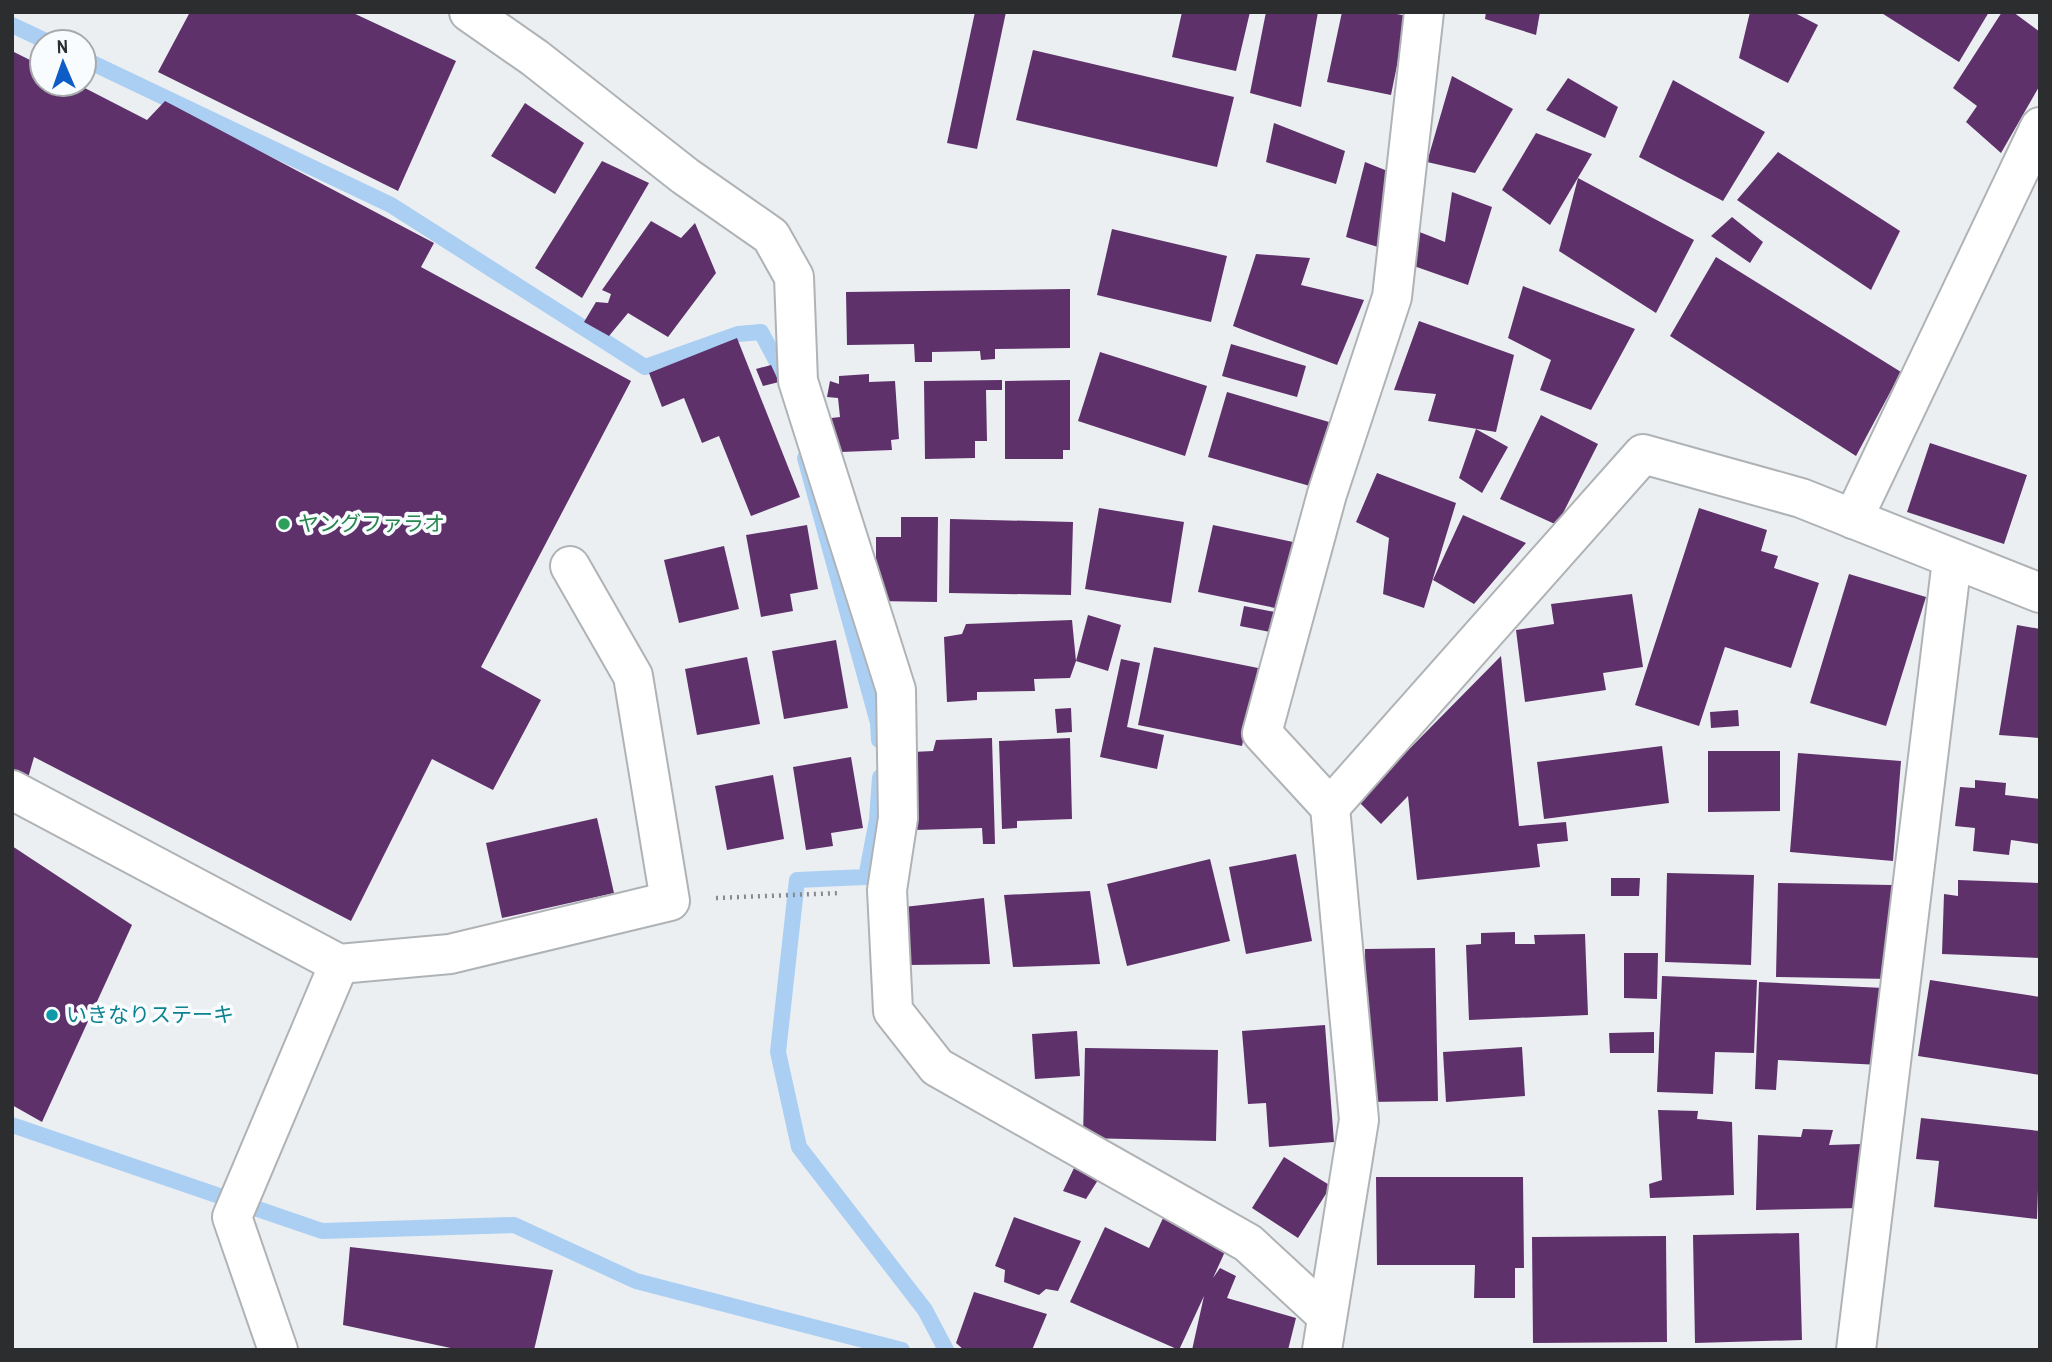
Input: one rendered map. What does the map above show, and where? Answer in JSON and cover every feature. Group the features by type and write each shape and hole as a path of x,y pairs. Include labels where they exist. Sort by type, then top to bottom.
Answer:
{"street":[{"path":"469,12 536,58 685,176 771,236 794,277 798,381 896,690 898,818 887,890 893,1012 937,1067 1248,1243 1324,1333"},
{"path":"1324,1333 1359,1120 1330,807 1262,733 1327,494 1392,297 1424,12"},
{"path":"1853,519 2040,127"},
{"path":"1330,807 1643,454 1801,498 2040,593"},
{"path":"1856,1350 1952,560"},
{"path":"12,790 339,964 450,954 670,901 633,676 570,566"},
{"path":"278,1350 232,1217 339,964"}],"path":[{"path":"670,901 887,890"}],"building":[{"path":"190,12 351,12 456,61 398,191 158,72"},
{"path":"975,12 1006,12 977,149 947,143"},
{"path":"1182,12 1250,12 1236,71 1172,57"},
{"path":"1266,12 1318,12 1301,107 1250,93"},
{"path":"1342,12 1387,12 1407,16 1391,95 1327,82"},
{"path":"1486,12 1540,12 1536,35 1485,19"},
{"path":"1750,12 1793,12 1818,25 1788,83 1739,58"},
{"path":"1880,12 1989,12 1959,62"},
{"path":"2002,12 2013,12 2040,32 2040,85 2001,153 1966,122 1977,106 1953,88"},
{"path":"1033,50 1234,97 1217,167 1016,120"},
{"name":"ヤングファラオ","path":"12,51 28,59 28,98 98,98 98,95 147,120 165,101 434,243 421,267 631,381 481,667 541,700 493,790 432,759 351,921 34,757 28,778 12,770"},
{"path":"1452,76 1513,109 1475,173 1427,162"},
{"path":"1568,78 1618,107 1605,138 1546,110"},
{"path":"1673,80 1765,132 1723,201 1639,157"},
{"path":"525,103 584,143 555,194 491,156"},
{"path":"1274,123 1345,151 1336,184 1266,162"},
{"path":"1536,133 1592,154 1550,225 1502,190"},
{"path":"1778,152 1900,231 1871,290 1737,200"},
{"path":"602,161 649,183 582,298 535,268"},
{"path":"1365,162 1390,172 1381,248 1346,237"},
{"path":"1578,178 1694,240 1656,313 1559,251"},
{"path":"1452,192 1492,207 1468,285 1411,265 1417,231 1445,242"},
{"path":"1732,217 1763,242 1750,263 1711,236"},
{"path":"651,221 681,238 695,223 716,273 668,337 628,313 609,336 584,322 596,302 608,303 611,294 602,290"},
{"path":"1112,229 1227,256 1211,322 1097,295"},
{"path":"1256,254 1310,258 1301,285 1364,300 1337,365 1233,326"},
{"path":"1716,257 1901,372 1856,456 1670,336"},
{"path":"1523,286 1635,329 1591,410 1540,390 1551,360 1508,338"},
{"path":"1070,289 1070,348 995,349 995,359 981,360 980,351 932,352 932,362 915,362 914,344 847,345 846,292"},
{"path":"1419,321 1514,355 1496,432 1428,421 1436,394 1394,390"},
{"path":"737,338 800,497 751,516 719,436 702,443 684,398 662,407 649,373"},
{"path":"1231,344 1306,366 1297,397 1222,376"},
{"path":"1100,352 1207,386 1185,456 1078,421"},
{"path":"771,365 779,382 763,386 756,369"},
{"path":"869,374 869,382 895,381 899,439 891,440 892,450 841,452 823,419 840,417 838,398 827,397 830,381 839,384 839,376"},
{"path":"1002,380 1002,390 986,390 987,441 975,441 975,458 925,459 924,381"},
{"path":"1070,380 1070,450 1063,450 1063,459 1005,459 1005,381"},
{"path":"1227,392 1329,422 1310,486 1208,457"},
{"path":"1541,415 1598,444 1557,525 1500,499"},
{"path":"1476,429 1508,447 1482,493 1459,478"},
{"path":"1930,443 2027,475 2004,544 1907,512"},
{"path":"1377,473 1456,503 1424,608 1383,594 1389,538 1356,522"},
{"path":"1099,508 1184,522 1171,603 1085,589"},
{"path":"1699,508 1767,530 1761,551 1778,556 1774,568 1819,583 1791,668 1725,647 1699,726 1635,705"},
{"path":"1463,515 1526,543 1474,604 1433,580"},
{"path":"901,517 938,517 937,602 876,601 876,537 901,537"},
{"path":"950,519 1073,522 1071,595 949,593"},
{"path":"807,525 818,589 790,594 793,611 761,617 746,535"},
{"path":"1213,525 1293,542 1280,609 1198,592"},
{"path":"724,546 739,609 679,623 664,560"},
{"path":"1849,574 1926,597 1886,726 1810,703"},
{"path":"1632,594 1643,667 1603,673 1606,690 1525,702 1516,630 1554,624 1551,604"},
{"path":"1244,606 1275,612 1270,632 1240,626"},
{"path":"1088,615 1121,625 1108,671 1076,661"},
{"path":"1072,620 1076,661 1070,678 1034,679 1035,691 977,692 977,700 947,702 944,637 962,634 966,624"},
{"path":"2017,625 2040,629 2040,738 1999,735"},
{"path":"836,640 848,708 784,719 772,651"},
{"path":"1154,647 1258,668 1242,746 1138,725"},
{"path":"1501,656 1519,826 1566,822 1568,841 1537,844 1540,867 1417,880 1408,796 1381,824 1358,801"},
{"path":"747,657 760,724 697,735 685,669"},
{"path":"1121,659 1140,663 1127,727 1164,735 1157,769 1100,757"},
{"path":"1071,708 1072,732 1057,733 1055,709"},
{"path":"1738,710 1739,726 1711,728 1710,712"},
{"path":"992,738 995,844 983,844 982,828 914,830 912,752 933,751 936,740"},
{"path":"1070,738 1072,819 1017,821 1017,828 1002,829 999,741"},
{"path":"1662,746 1669,803 1544,819 1537,762"},
{"path":"1708,751 1780,751 1780,811 1708,812"},
{"path":"1798,753 1901,761 1893,861 1790,852"},
{"path":"851,757 863,828 831,833 833,846 806,850 793,767"},
{"path":"773,775 784,839 727,850 715,786"},
{"path":"1975,780 2006,783 2005,795 2040,799 2040,844 2011,840 2009,855 1973,851 1975,828 1955,826 1960,787 1975,788"},
{"path":"597,818 614,893 502,918 486,843"},
{"name":"いきなりステーキ","path":"12,846 132,925 42,1122 12,1105"},
{"path":"1296,854 1312,941 1246,954 1229,867"},
{"path":"1210,859 1230,941 1127,966 1107,884"},
{"path":"1667,873 1754,875 1751,965 1665,962"},
{"path":"1611,878 1640,878 1639,896 1611,896"},
{"path":"1958,880 2040,883 2040,958 1942,954 1944,894 1958,896"},
{"path":"1778,883 1892,885 1891,979 1776,977"},
{"path":"1090,891 1100,964 1013,967 1004,895"},
{"path":"984,898 990,964 908,965 904,907"},
{"path":"1515,932 1515,944 1535,944 1534,935 1585,934 1588,1015 1469,1020 1466,945 1481,944 1481,933"},
{"path":"1435,948 1438,1101 1367,1102 1365,949"},
{"path":"1624,953 1658,953 1657,999 1624,998"},
{"path":"1662,976 1757,980 1754,1053 1715,1052 1713,1094 1657,1092"},
{"path":"1930,980 2040,997 2040,1075 1918,1056"},
{"path":"1759,982 1884,988 1881,1065 1778,1060 1776,1090 1755,1089"},
{"path":"1325,1025 1334,1142 1269,1147 1266,1103 1248,1104 1242,1031"},
{"path":"1077,1031 1080,1076 1035,1079 1032,1034"},
{"path":"1654,1032 1654,1053 1610,1053 1609,1033"},
{"path":"1522,1047 1525,1096 1446,1102 1443,1052"},
{"path":"1085,1048 1218,1050 1216,1141 1083,1138"},
{"path":"1658,1110 1698,1111 1697,1119 1732,1122 1734,1195 1650,1198 1649,1184 1662,1180"},
{"path":"1921,1118 2040,1131 2037,1219 1934,1207 1939,1161 1916,1159"},
{"path":"1803,1129 1833,1130 1829,1145 1862,1144 1864,1208 1756,1210 1758,1135 1801,1137"},
{"path":"1284,1157 1331,1186 1298,1238 1252,1208"},
{"path":"1074,1168 1098,1180 1086,1199 1063,1191"},
{"path":"1376,1177 1523,1177 1524,1268 1515,1268 1515,1298 1474,1298 1475,1265 1377,1265"},
{"path":"1164,1216 1228,1245 1213,1278 1220,1268 1236,1276 1227,1298 1296,1318 1288,1350 1192,1350 1204,1296 1179,1350 1070,1302 1105,1227 1149,1248"},
{"path":"1014,1217 1081,1241 1058,1291 1046,1289 1039,1295 1004,1282 1005,1270 995,1266"},
{"path":"1799,1233 1802,1340 1695,1343 1693,1235"},
{"path":"1666,1236 1667,1342 1533,1343 1532,1237"},
{"path":"350,1247 553,1270 534,1350 460,1350 343,1325"},
{"path":"974,1292 1047,1314 1032,1350 964,1350 956,1343"}],"waterway":[{"path":"12,25 28,33"},
{"path":"98,66 391,205 645,367 738,334 761,332 786,379"},
{"path":"805,458 878,723 879,740"},
{"path":"880,777 877,820 866,877 797,880 778,1052 799,1147 925,1310 946,1350"},
{"path":"12,1125 322,1231 514,1225 636,1281 902,1350"}],"place":[{"name":"ヤングファラオ","path":"284,524"},
{"name":"いきなりステーキ","path":"52,1015"}]}
